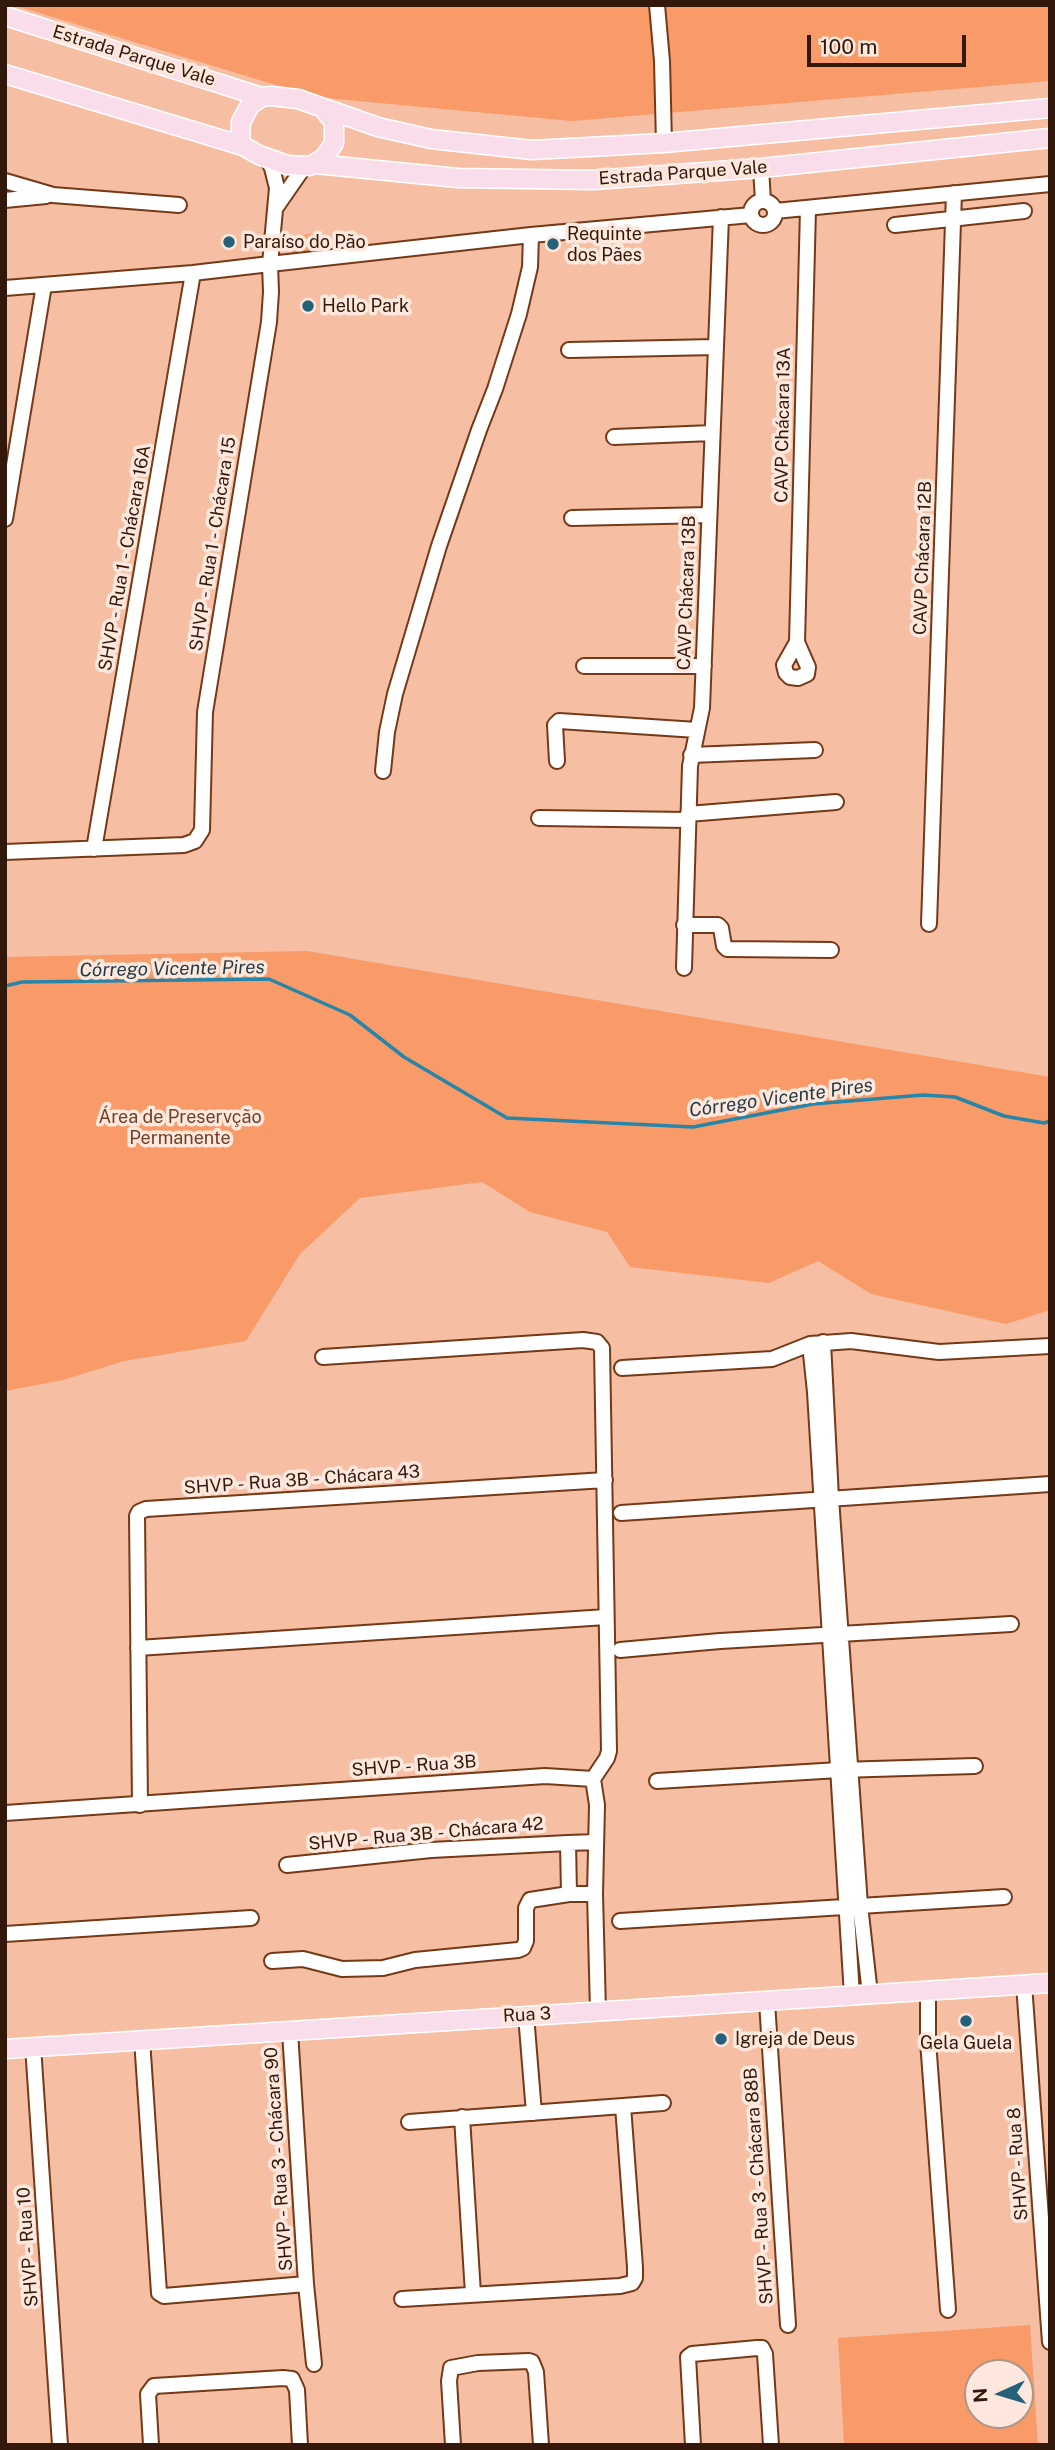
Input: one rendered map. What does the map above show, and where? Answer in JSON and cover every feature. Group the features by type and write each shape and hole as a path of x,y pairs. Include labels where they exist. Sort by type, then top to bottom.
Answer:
{"main road":[{"name":"Estrada Parque Vale","path":"5,16 262,97"},
{"path":"5,74 243,146 287,165 310,165 329,153 335,136 334,122 325,110 298,99 262,97 250,105 241,122 239,134 243,146"},
{"name":"Estrada Parque Vale","path":"325,110 378,127 431,139 532,150 664,143 1050,108"},
{"name":"Estrada Parque Vale","path":"310,165 458,178 593,180 761,168 1050,138"},
{"name":"Rua 3","path":"5,2049 1050,1983"}],"street":[{"path":"657,5 662,61 664,143"},
{"name":"SHVP - Rua 1 - Chácara 15","path":"94,849 184,845 195,841 202,830 205,712 269,322 276,178 267,158"},
{"path":"276,207 310,165"},
{"path":"761,168 763,201"},
{"path":"5,181 53,195"},
{"path":"775,211 1050,184"},
{"path":"994,189 996,214"},
{"name":"CAVP Chácara 12B","path":"929,924 954,192"},
{"path":"5,200 53,195 179,205"},
{"path":"763,201 771,203 775,211 768,224 757,224 751,215 754,205 763,201"},
{"name":"CAVP Chácara 13A","path":"797,642 808,209"},
{"path":"895,225 1024,211"},
{"path":"5,288 193,273 530,235 751,215"},
{"name":"CAVP Chácara 13B","path":"684,968 691,755 702,708 721,217"},
{"path":"383,771 390,716 439,546 519,314 530,267 530,235"},
{"name":"SHVP - Rua 1 - Chácara 16A","path":"94,849 193,273"},
{"path":"5,519 44,285"},
{"path":"569,350 716,347"},
{"path":"614,437 712,433"},
{"path":"572,518 708,515"},
{"path":"584,666 704,666"},
{"path":"557,761 555,725 559,721 698,730"},
{"path":"691,755 815,750"},
{"path":"540,818 688,817 836,802"},
{"path":"5,852 94,849"},
{"path":"684,925 718,925 721,928 724,947 727,949 831,950"},
{"path":"323,1357 583,1340 597,1342 602,1348 609,1751 593,1779 597,1797 595,1894 598,2011"},
{"path":"622,1368 772,1359 816,1343 850,1341 939,1352 1050,1346"},
{"path":"816,1343 861,1995"},
{"name":"SHVP - Rua 3B - Chácara 43","path":"140,1805 139,1512 146,1509 605,1480"},
{"path":"621,1513 1050,1484"},
{"path":"138,1648 606,1617"},
{"path":"621,1650 720,1641 1011,1625"},
{"path":"657,1781 845,1770 975,1766"},
{"name":"SHVP - Rua 3B","path":"5,1813 545,1776 593,1779"},
{"name":"SHVP - Rua 3B - Chácara 42","path":"287,1865 431,1850 596,1842"},
{"name":"SHVP - Rua 3B - Chácara 42","path":"569,1843 569,1894"},
{"path":"272,1961 303,1959 342,1969 383,1968 415,1960 518,1950 523,1948 526,1941 527,1903 533,1898 595,1894"},
{"path":"620,1921 1004,1897"},
{"path":"5,1934 251,1918"},
{"name":"SHVP - Rua 8","path":"1024,1984 1050,2342"},
{"path":"928,1991 928,2041 948,2310"},
{"name":"SHVP - Rua 3 - Chácara 88B","path":"767,2002 788,2325"},
{"path":"526,2015 534,2113"},
{"name":"SHVP - Rua 3 - Chácara 90","path":"290,2031 306,2284 314,2364"},
{"name":"SHVP - Rua 3 - Chácara 90","path":"142,2039 159,2293 164,2295 306,2284"},
{"name":"SHVP - Rua 10","path":"33,2046 61,2445"},
{"path":"409,2122 663,2103"},
{"path":"402,2299 620,2286 632,2283 635,2267 623,2106"},
{"path":"462,2117 472,2294"},
{"path":"693,2445 688,2357 692,2354 762,2348 766,2359 771,2445"},
{"path":"453,2445 449,2381 452,2368 478,2363 529,2361 536,2372 541,2445"},
{"path":"151,2445 148,2395 154,2386 283,2378 292,2379 297,2390 300,2445"}],"green space":[{"path":"13,5 1050,5 1050,81 572,121 315,97"},
{"path":"319,233 321,250 292,253 291,236"},
{"name":"Área de Preservção Permanente","path":"307,951 1050,1077 1050,1310 1006,1324 871,1294 818,1261 769,1283 630,1267 607,1232 530,1212 482,1182 360,1198 300,1254 246,1341 124,1361 63,1380 5,1391 5,957"},
{"path":"1030,2325 1032,2359 964,2359 964,2429 1034,2429 1034,2385 1038,2445 844,2445 838,2338"}],"waterway":[{"name":"Córrego Vicente Pires","path":"5,986 22,982 269,979 350,1015 404,1057 507,1118 693,1127 813,1104 923,1095 955,1097 1004,1116 1044,1123 1050,1121"}],"place":[{"name":"Paraíso do Pão","path":"229,242"},
{"name":"Requinte dos Pães","path":"553,244"},
{"name":"Hello Park","path":"308,306"},
{"name":"Gela Guela","path":"966,2021"},
{"name":"Igreja de Deus","path":"721,2039"}]}
